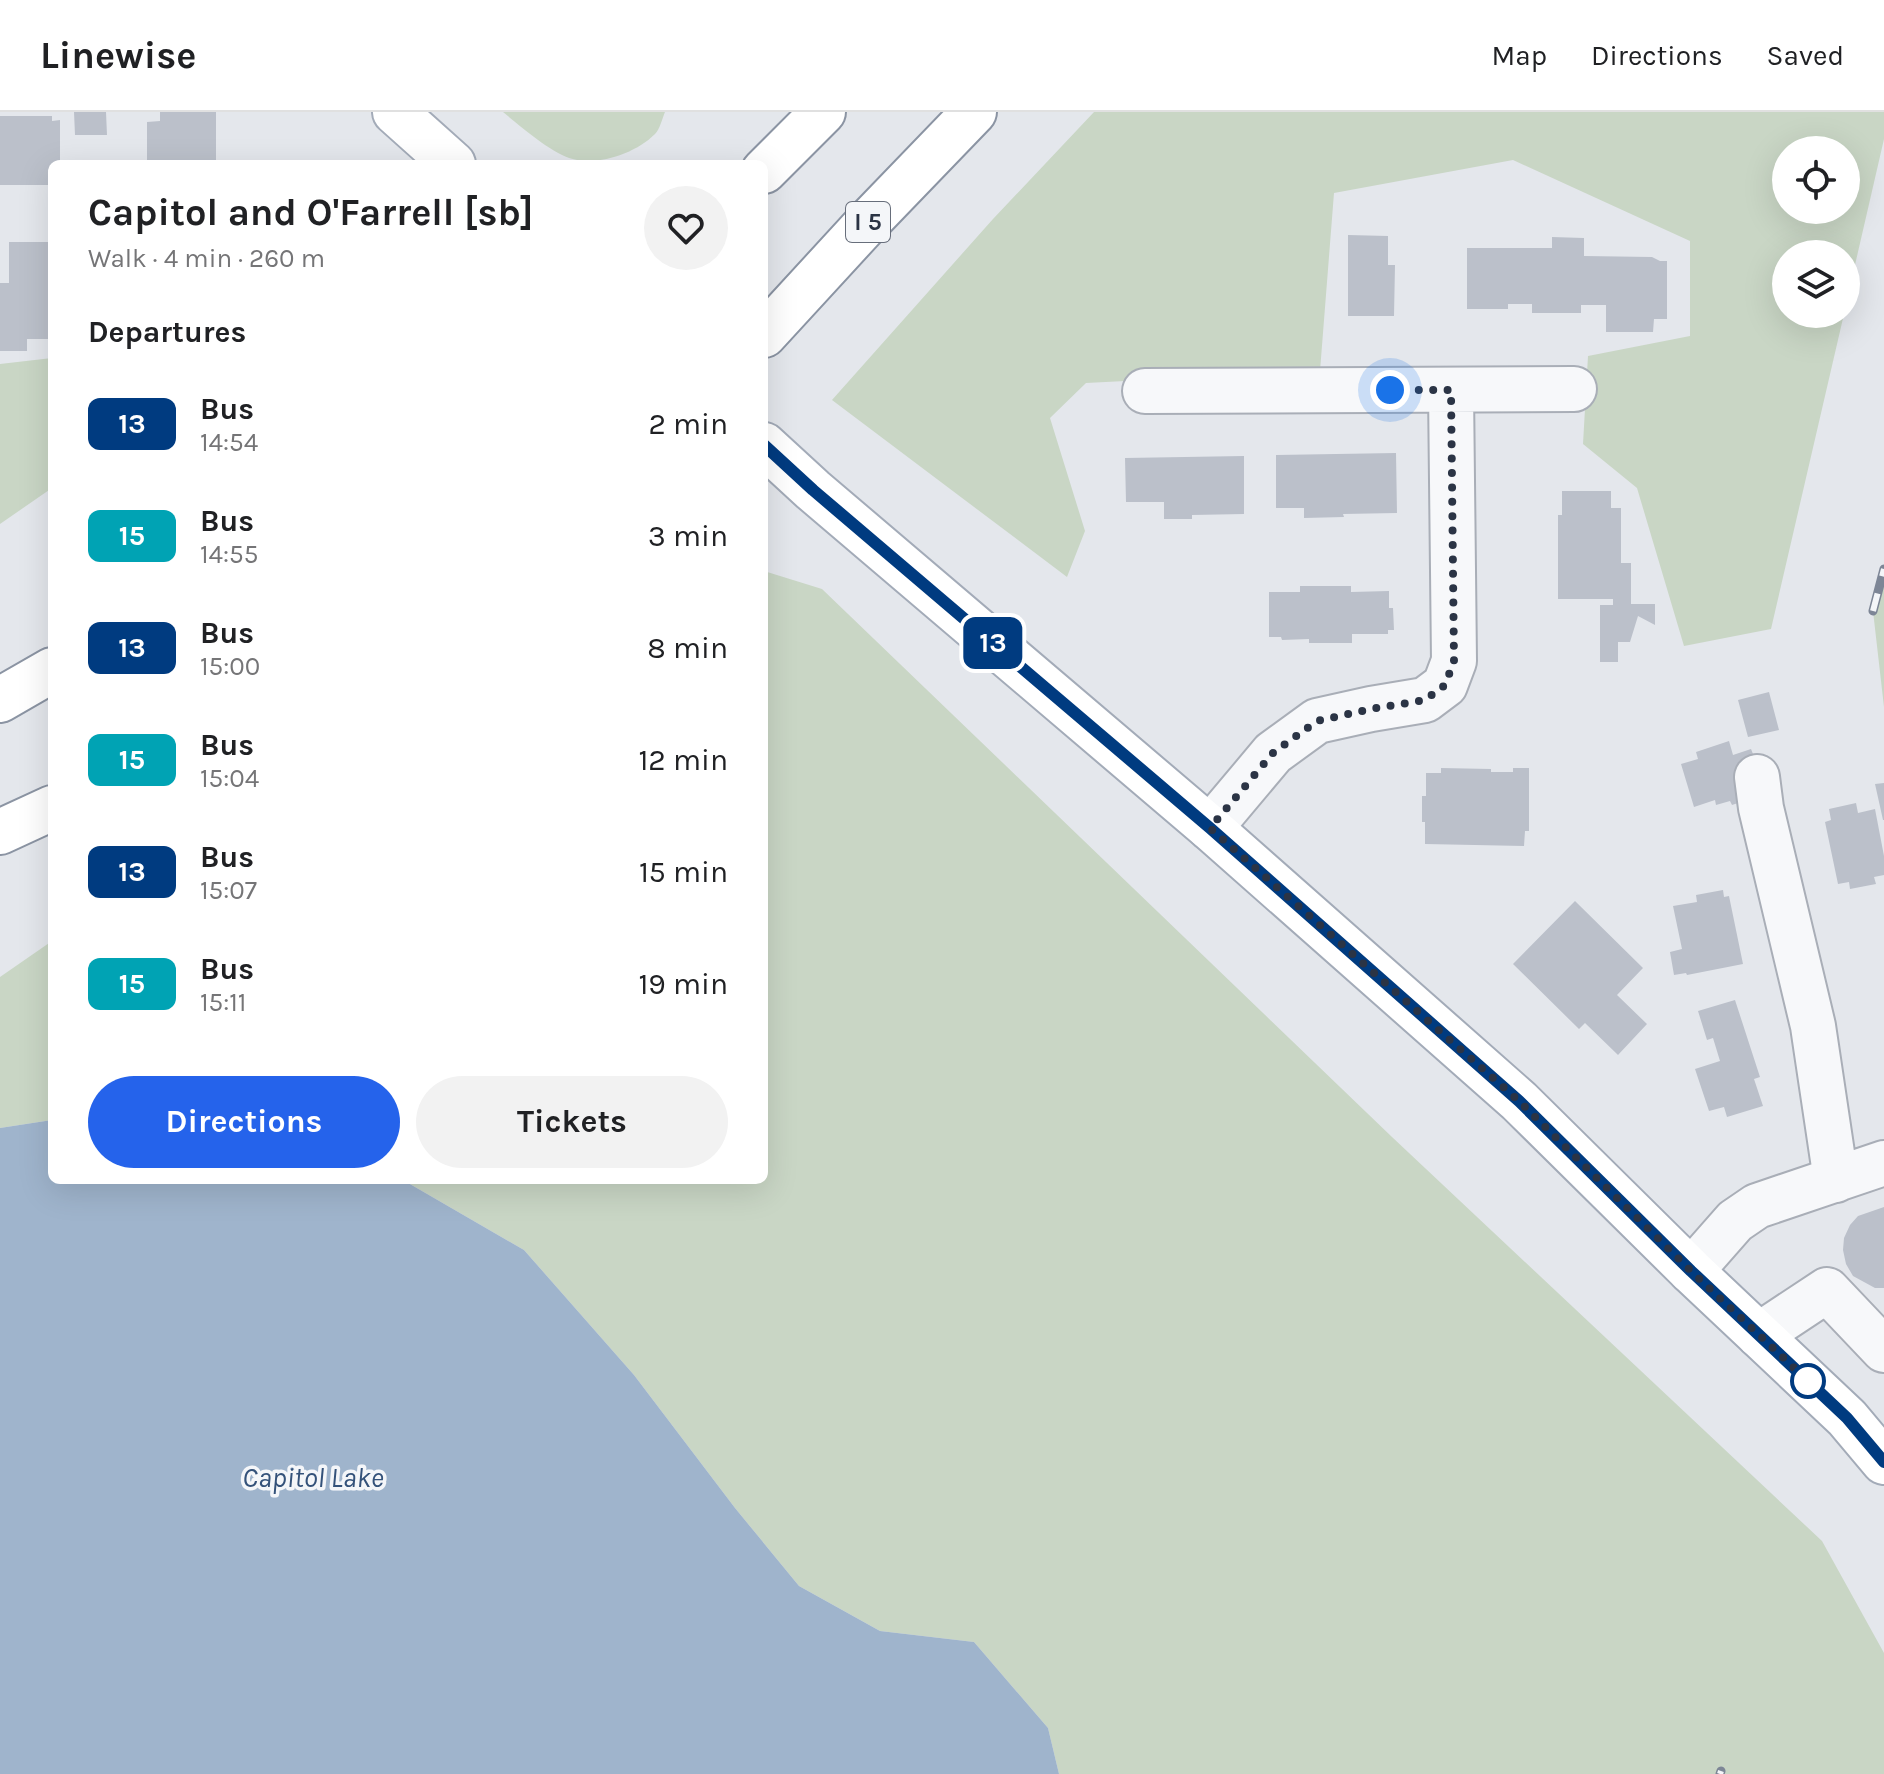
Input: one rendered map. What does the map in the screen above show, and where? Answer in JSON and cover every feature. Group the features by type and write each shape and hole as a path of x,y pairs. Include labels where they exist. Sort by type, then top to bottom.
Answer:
{"main road":[{"path":"395,112 449,160"},
{"path":"768,167 823,112"},
{"name":"I 5","path":"768,331 974,112"},
{"path":"768,449 1210,828 1519,1101 1691,1271 1847,1418 1884,1462"},
{"path":"0,700 48,672"},
{"path":"0,832 48,810"}],"street":[{"path":"1145,391 1574,389"},
{"path":"1210,828 1273,753 1317,721 1425,700 1445,685 1454,661 1451,390"},
{"path":"1757,777 1761,808 1813,1026 1836,1180"},
{"path":"1691,1271 1735,1221 1757,1206 1884,1163"},
{"path":"1759,1335 1827,1290 1884,1350"}],"green space":[{"path":"503,112 665,112 657,132 647,141 626,153 603,160 569,158 534,137"},
{"path":"1094,112 1884,112 1884,139 1860,243 1860,240 1772,240 1772,328 1841,328 1771,629 1684,646 1637,488 1583,444 1588,356 1690,336 1690,241 1513,160 1334,193 1320,371 1086,383 1050,418 1085,531 1067,577 832,400 993,219"},
{"path":"48,358 48,491 0,524 0,364"},
{"path":"1884,569 1884,707 1873,611"},
{"path":"768,572 822,589 1392,1137 1822,1541 1884,1653 1884,1774 1059,1774 1048,1728 974,1642 880,1631 799,1586 634,1375 524,1250 410,1184 768,1184"},
{"path":"48,944 48,1121 0,1128 0,977"}],"water":[{"name":"Capitol Lake","path":"48,1121 48,1184 410,1184 524,1250 634,1375 799,1586 880,1631 974,1642 1048,1728 1059,1774 0,1774 0,1128"}],"building":[{"path":"74,112 106,112 107,135 75,135"},
{"path":"160,112 216,112 216,160 147,160 147,122 160,121"},
{"path":"0,116 52,116 52,121 60,120 60,160 48,160 48,185 0,185"},
{"path":"1348,235 1388,236 1388,265 1395,265 1394,316 1348,316"},
{"path":"1552,237 1584,238 1584,256 1652,257 1667,261 1667,319 1654,319 1653,332 1606,332 1606,305 1581,305 1581,313 1532,313 1532,304 1508,304 1508,309 1467,309 1467,248 1552,248"},
{"path":"9,242 48,242 48,339 27,339 27,351 0,351 0,283 9,283"},
{"path":"1396,453 1397,513 1304,518 1304,508 1276,508 1276,455"},
{"path":"1244,456 1244,514 1164,519 1164,502 1126,502 1125,458"},
{"path":"1562,491 1611,491 1611,508 1621,508 1621,563 1631,563 1631,604 1655,604 1655,625 1638,616 1630,642 1618,642 1618,662 1600,662 1600,605 1613,605 1613,599 1558,599 1558,515 1562,515"},
{"path":"1300,586 1351,586 1351,592 1389,591 1394,630 1388,630 1388,634 1352,634 1352,643 1309,643 1309,639 1269,637 1269,592 1300,592"},
{"path":"1769,692 1779,730 1748,737 1738,700"},
{"path":"1729,741 1733,755 1751,749 1757,764 1744,801 1716,805 1715,800 1694,807 1681,764 1698,759 1696,752"},
{"path":"1441,768 1513,772 1513,768 1529,768 1529,831 1525,831 1524,846 1425,844 1422,796 1426,796 1426,773 1441,773"},
{"path":"1884,783 1884,820 1883,820 1875,784"},
{"path":"1856,803 1858,813 1875,809 1884,856 1884,875 1874,877 1876,884 1850,889 1849,882 1838,884 1825,822 1831,820 1829,809"},
{"path":"1723,890 1724,897 1729,896 1743,964 1674,975 1670,952 1682,949 1673,906 1697,902 1696,895"},
{"path":"1575,901 1643,968 1617,995 1647,1024 1618,1055 1585,1023 1579,1029 1513,964"},
{"path":"1735,1000 1760,1077 1754,1079 1763,1106 1727,1117 1724,1107 1709,1111 1695,1069 1720,1061 1713,1038 1707,1040 1698,1011"},
{"path":"1884,1207 1884,1288 1875,1288 1853,1276 1846,1264 1844,1238 1858,1216"}],"railway":[{"path":"1873,611 1884,569"}],"bus line":[{"name":"13","path":"768,449 1210,828 1519,1101 1691,1271 1847,1418 1884,1462"}],"route":[{"path":"1390,390 1451,390 1454,661 1445,685 1425,700 1317,721 1273,753 1210,828 1519,1101 1691,1271 1808,1381"}]}
